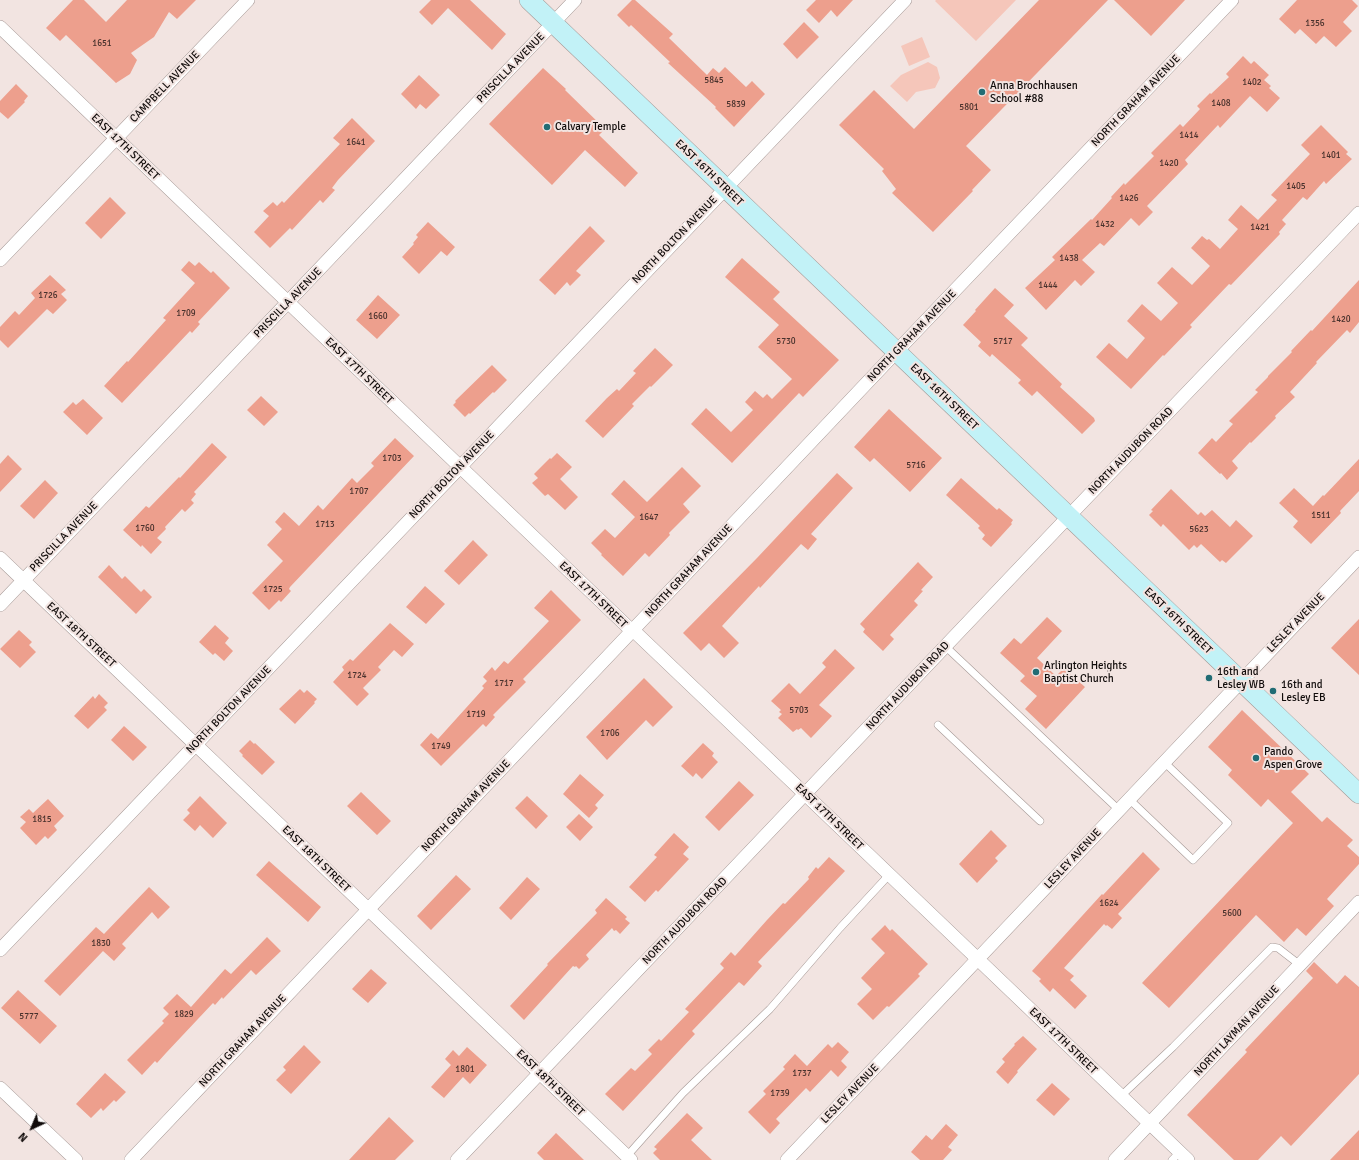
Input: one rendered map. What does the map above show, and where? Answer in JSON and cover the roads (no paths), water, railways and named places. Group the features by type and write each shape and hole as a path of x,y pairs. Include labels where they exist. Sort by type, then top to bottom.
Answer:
{"main road":[{"name":"EAST 16TH STREET","path":"529,0 1359,794"}],"street":[{"name":"CAMPBELL AVENUE","path":"0,260 248,0"},
{"name":"PRISCILLA AVENUE","path":"0,605 575,0"},
{"name":"NORTH BOLTON AVENUE","path":"0,950 905,0"},
{"name":"NORTH GRAHAM AVENUE","path":"131,1160 897,351 1232,0"},
{"name":"EAST 17TH STREET","path":"0,27 632,632 634,632 978,959 1121,1096 1180,1157"},
{"name":"NORTH AUDUBON ROAD","path":"458,1160 945,646 1359,213"},
{"name":"LESLEY AVENUE","path":"787,1160 1359,557"},
{"name":"EAST 18TH STREET","path":"0,558 629,1158"},
{"name":"NORTH LAYMAN AVENUE","path":"1115,1160 1359,902"},
{"path":"0,1088 76,1160"}],"lane":[{"path":"945,646 1119,810"},
{"path":"938,725 1040,821"},
{"path":"1129,800 1193,860 1228,823 1164,762"},
{"path":"629,1158 683,1093 770,1009 889,874"},
{"path":"1121,1096 1173,1047 1272,947 1278,948 1300,965"}],"place":[{"name":"Anna Brochhausen School #88","path":"982,92"},
{"name":"Calvary Temple","path":"547,127"},
{"name":"Arlington Heights Baptist Church","path":"1036,672"},
{"name":"16th and Lesley WB","path":"1209,678"},
{"name":"16th and Lesley EB","path":"1273,691"},
{"name":"Pando Aspen Grove","path":"1256,758"}]}
